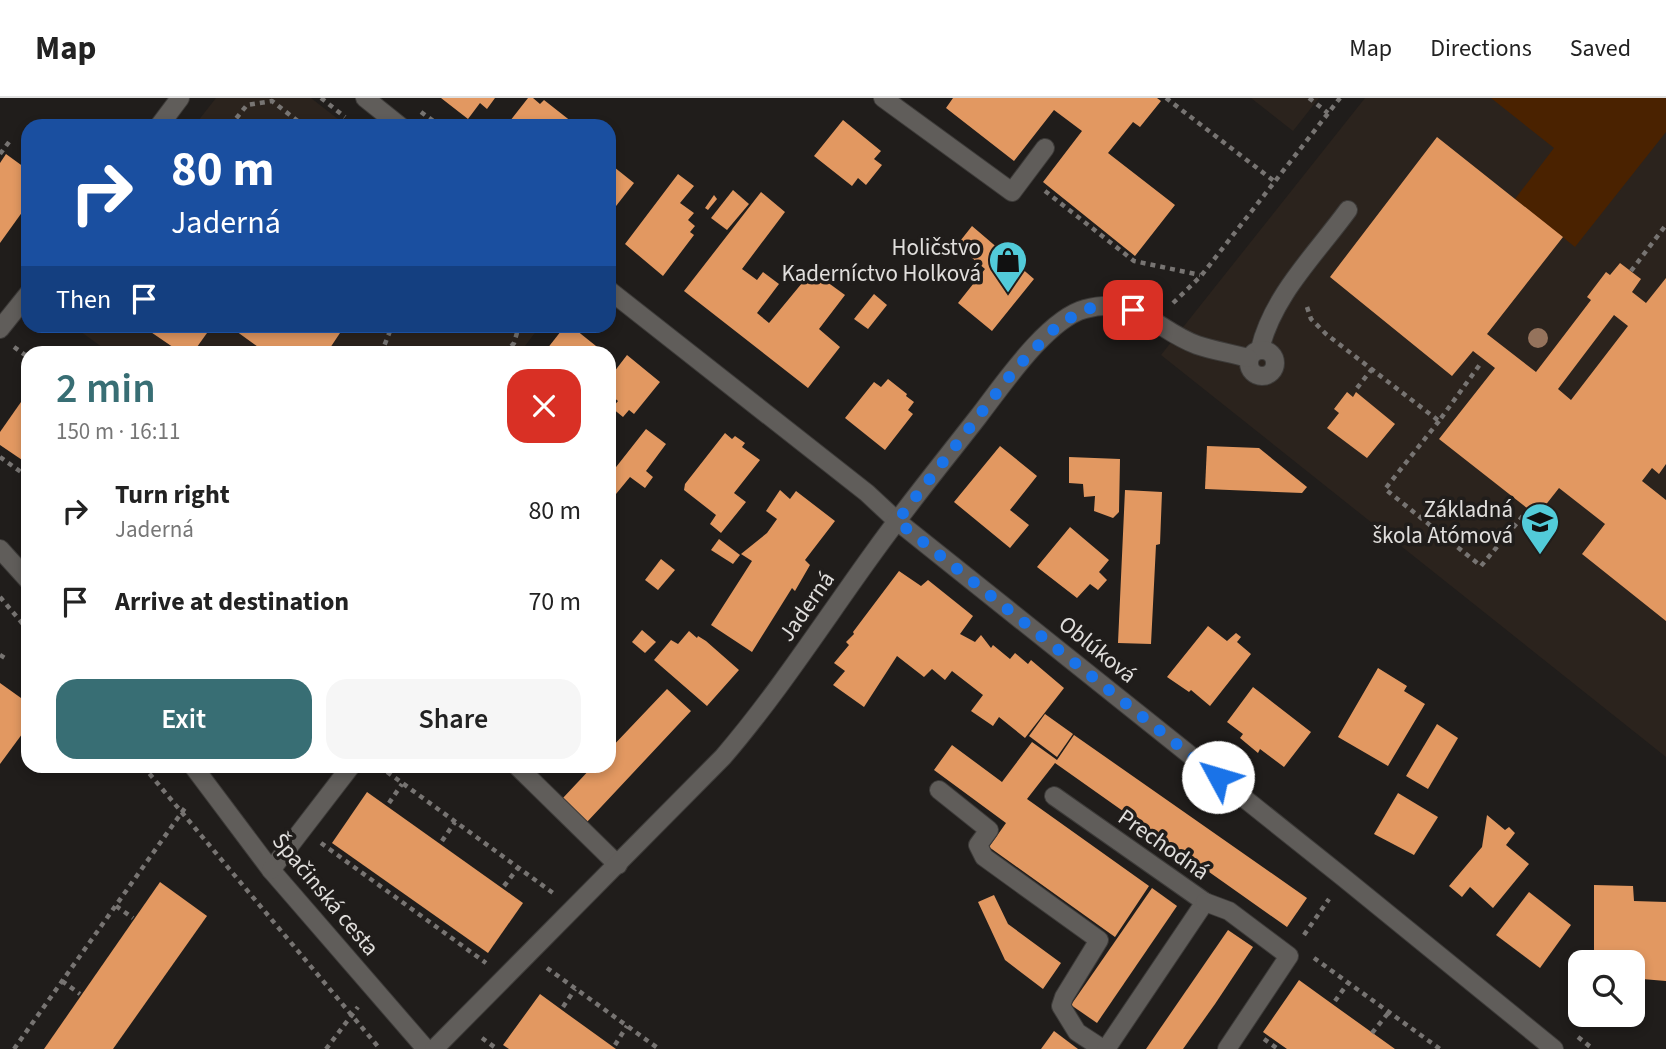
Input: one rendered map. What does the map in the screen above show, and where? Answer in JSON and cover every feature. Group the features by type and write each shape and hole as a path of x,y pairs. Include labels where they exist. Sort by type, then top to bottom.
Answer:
{"street":[{"path":"164,119 180,98"},
{"path":"365,98 391,119"},
{"path":"883,98 1012,192 1045,148"},
{"name":"Jaderná","path":"434,1049 723,757 756,719 897,521 1035,346 1062,322 1084,309 1101,307 1133,310 1196,345 1254,354 1282,296 1348,210"},
{"name":"Oblúková","path":"616,296 867,493 897,521 1334,869 1554,1049"},
{"path":"0,329 21,303"},
{"path":"0,549 21,572"},
{"name":"Špačinská cesta","path":"198,773 271,870 426,1049"},
{"path":"271,870 346,773"},
{"path":"524,773 618,864"},
{"path":"939,790 989,830 978,845 984,857 1100,940 1061,1006 1077,1032 1104,1049"},
{"name":"Prechodná","path":"1054,796 1205,902 1104,1049"},
{"path":"1205,902 1229,911 1289,956 1227,1049"}],"path":[{"path":"321,98 348,119"},
{"path":"1166,98 1274,181"},
{"path":"1309,98 1328,113"},
{"path":"1155,321 1200,276 1340,98"},
{"path":"236,119 247,105 272,100 295,119"},
{"path":"0,154 9,142"},
{"path":"1025,175 1134,261 1200,276"},
{"path":"1631,271 1666,225"},
{"path":"1307,300 1307,310 1318,326 1439,421"},
{"path":"15,347 21,352"},
{"path":"1481,363 1385,489 1481,566 1527,510"},
{"path":"1357,388 1372,369"},
{"path":"0,457 21,472"},
{"path":"0,611 10,596"},
{"path":"0,597 21,622"},
{"path":"149,773 380,1049"},
{"path":"388,773 559,898"},
{"path":"389,803 402,784"},
{"path":"14,1049 187,805"},
{"path":"442,841 455,822"},
{"path":"303,830 491,967"},
{"path":"504,886 518,868"},
{"path":"1296,945 1329,898"},
{"path":"116,906 133,918"},
{"path":"1307,953 1440,1049"},
{"path":"544,965 659,1049"},
{"path":"62,981 80,994"},
{"path":"1335,1001 1348,983"},
{"path":"563,1007 575,989"},
{"path":"326,1049 358,1006"},
{"path":"1372,1032 1389,1012"},
{"path":"615,1045 627,1026"},
{"path":"1572,1032 1593,1049"},
{"path":"478,1036 497,1049"}],"shaded area":[{"path":"216,98 311,98 338,119 200,119"},
{"path":"1251,98 1319,98 1293,131"},
{"name":"Základná škola Atómová","path":"1365,98 1666,98 1666,757 1161,355"},
{"path":"1491,98 1666,98 1666,132 1575,247 1515,199 1554,148"},
{"path":"83,333 535,333 525,346 100,346"}],"building":[{"path":"441,98 495,98 487,109 480,103 468,119"},
{"path":"528,98 533,98 540,104 544,100 568,119 512,119"},
{"path":"953,98 1157,98 1161,101 1140,127 1133,122 1108,153 1175,205 1135,256 1043,182 1082,131 1054,110 1014,161 946,108"},
{"path":"843,120 881,151 874,159 882,165 866,185 858,178 852,186 814,156"},
{"path":"1437,137 1563,237 1487,334 1536,372 1591,300 1587,297 1606,272 1610,275 1620,263 1641,279 1632,292 1646,303 1666,278 1666,464 1659,474 1652,468 1642,481 1666,500 1666,621 1582,554 1605,524 1559,488 1537,516 1439,439 1495,368 1473,351 1452,376 1330,277","holes":["1614,315 1628,326 1571,400 1558,389"]},
{"path":"6,154 21,165 21,214 0,243 0,163"},
{"path":"616,169 634,183 616,206"},
{"path":"678,174 694,186 680,203 694,213 688,220 695,226 690,232 694,235 663,276 625,244"},
{"path":"733,190 749,204 727,230 711,218"},
{"path":"761,192 785,212 742,269 757,280 763,272 779,284 757,313 769,323 812,271 845,295 819,329 840,347 808,388 684,291"},
{"path":"714,195 717,199 708,210 705,208"},
{"path":"972,226 1034,279 992,331 958,303 985,269 957,245"},
{"path":"874,294 887,305 868,329 854,319"},
{"path":"152,333 207,333 198,346 171,346"},
{"path":"239,333 340,333 331,346 257,346"},
{"path":"560,333 580,333 596,346 549,346"},
{"path":"627,355 660,382 634,414 629,410 623,417 616,411 616,369"},
{"path":"888,379 914,402 908,410 913,414 885,450 845,418 874,382 881,387"},
{"path":"1347,392 1353,397 1356,392 1395,424 1367,458 1327,428 1339,413 1334,409"},
{"path":"21,402 21,459 0,445 0,432"},
{"path":"646,429 666,444 646,471 653,477 645,488 630,477 616,494 616,467"},
{"path":"725,433 732,439 735,436 745,443 742,447 760,460 734,493 746,502 721,533 710,524 716,515 684,490 685,484"},
{"path":"1000,446 1037,476 1010,510 1029,525 1010,548 954,502"},
{"path":"1207,446 1259,448 1307,487 1302,493 1205,489"},
{"path":"1069,457 1120,459 1119,512 1113,518 1094,511 1095,496 1084,497 1083,484 1069,483"},
{"path":"780,490 790,499 796,491 835,521 805,560 810,565 795,591 792,588 752,652 711,625 752,561 741,554 767,533 777,519 766,511"},
{"path":"1125,490 1162,492 1160,544 1156,545 1151,644 1118,643"},
{"path":"1070,527 1109,560 1099,572 1107,580 1098,590 1090,584 1077,598 1037,567"},
{"path":"719,539 740,555 733,564 711,550"},
{"path":"661,559 675,570 658,590 645,580"},
{"path":"899,571 921,586 928,580 973,616 960,634 975,642 981,635 991,648 993,645 1010,659 1015,653 1028,664 1031,660 1064,688 1025,738 999,717 993,726 971,711 983,695 952,671 945,680 932,669 924,677 897,656 864,707 833,685 845,671 834,663 849,645 846,642"},
{"path":"1208,626 1227,641 1236,633 1241,637 1237,642 1251,654 1210,706 1191,690 1189,692 1167,677"},
{"path":"642,630 656,642 645,653 632,642"},
{"path":"689,631 706,641 739,670 707,706 654,660 671,640 678,644"},
{"path":"1378,668 1407,686 1404,691 1425,704 1388,766 1338,737"},
{"path":"0,683 21,698 21,736 0,764"},
{"path":"1253,687 1311,732 1284,767 1260,749 1258,753 1240,738 1243,734 1227,722"},
{"path":"667,689 691,711 587,822 562,799 586,773 616,773 616,743"},
{"path":"1045,714 1073,734 1057,757 1029,736"},
{"path":"1437,724 1458,738 1428,789 1406,776"},
{"path":"1074,735 1307,898 1287,927 1055,763 1027,799 1149,886 1115,937 989,847 1006,823 934,770 952,745 1002,782 1032,742 1057,760"},
{"path":"367,792 523,903 488,953 332,843"},
{"path":"1398,793 1438,817 1414,855 1374,834"},
{"path":"1487,815 1505,830 1509,827 1515,833 1506,845 1529,864 1493,908 1470,887 1462,897 1449,886 1482,847"},
{"path":"160,882 207,916 113,1049 44,1049"},
{"path":"1594,885 1633,886 1634,901 1666,902 1666,981 1645,979 1645,950 1594,950"},
{"path":"1152,888 1177,906 1097,1023 1071,1005"},
{"path":"1529,892 1571,925 1540,968 1496,935"},
{"path":"994,895 1008,924 1061,963 1043,989 1005,960 978,902"},
{"path":"1228,930 1253,947 1215,1004 1183,1049 1146,1049"},
{"path":"1299,980 1395,1049 1287,1049 1263,1032"},
{"path":"540,994 616,1049 509,1049 503,1045"},
{"path":"1054,1031 1078,1049 1041,1049"}],"place":[{"name":"Holičstvo Kaderníctvo Holková","path":"1008,294"},
{"name":"Základná škola Atómová","path":"1540,556"}],"route":[{"path":"1133,310 1118,307 1084,309 1056,327 1016,368 897,521 1218,777"}]}
